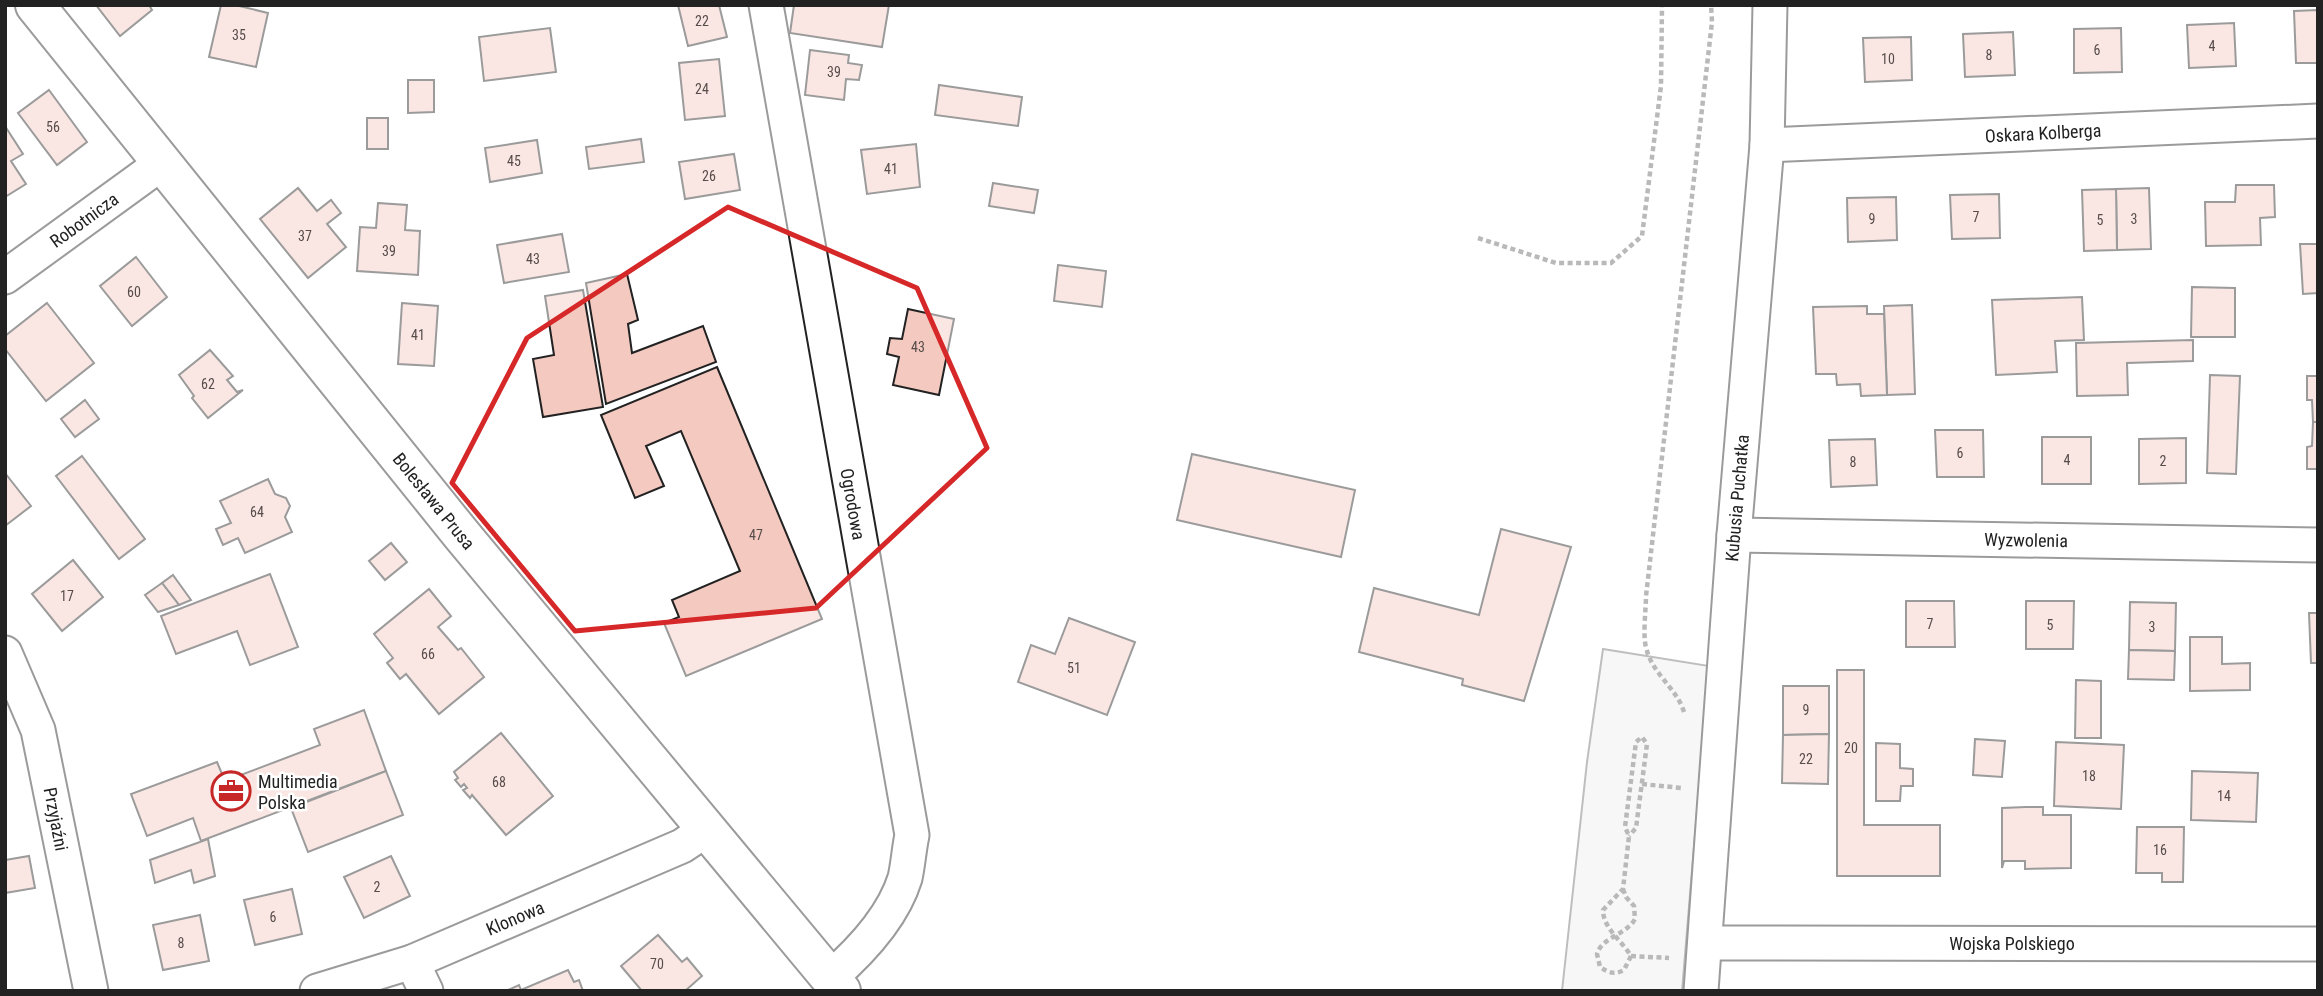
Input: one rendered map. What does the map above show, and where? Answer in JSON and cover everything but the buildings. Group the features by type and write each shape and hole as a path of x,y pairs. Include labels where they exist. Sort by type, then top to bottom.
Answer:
{"street":[{"name":"Bolesława Prusa","path":"35,5 461,534 836,985"},
{"name":"Ogrodowa","path":"766,5 912,835 904,879 892,905 836,985"},
{"name":"Kubusia Puchatka","path":"1701,991 1734,535 1768,145 1770,5"},
{"name":"Oskara Kolberga","path":"1768,145 2318,121"},
{"name":"Robotnicza","path":"5,277 162,163"},
{"name":"Wyzwolenia","path":"1734,535 2318,545"},
{"name":"Przyjaźni","path":"5,653 38,730 91,991"},
{"name":"Klonowa","path":"317,991 419,976 682,846 706,830"},
{"name":"Wojska Polskiego","path":"1706,943 2318,944"}],"path":[{"path":"1478,238 1556,263 1611,263 1642,236 1661,86 1662,5"},
{"path":"1687,722 1680,699 1657,671 1646,650 1646,596 1712,22 1711,5"},
{"path":"1629,836 1636,828 1642,784 1647,744 1642,737 1636,742 1625,827 1629,836 1623,889 1634,906 1635,919 1631,926 1604,943 1598,950 1597,959 1600,967 1616,974 1624,970 1631,956"},
{"path":"1642,784 1685,789"},
{"path":"1623,889 1603,911 1605,923 1631,956"},
{"path":"1669,969 1671,945"},
{"path":"1631,956 1670,958"}],"highlighted area":[{"path":"728,207 917,288 987,448 816,608 575,631 452,483 527,338"}],"shaded area":[{"path":"1603,649 1709,666 1682,991 1562,991 1587,762"}],"place":[{"name":"Multimedia Polska","path":"231,791"}]}
